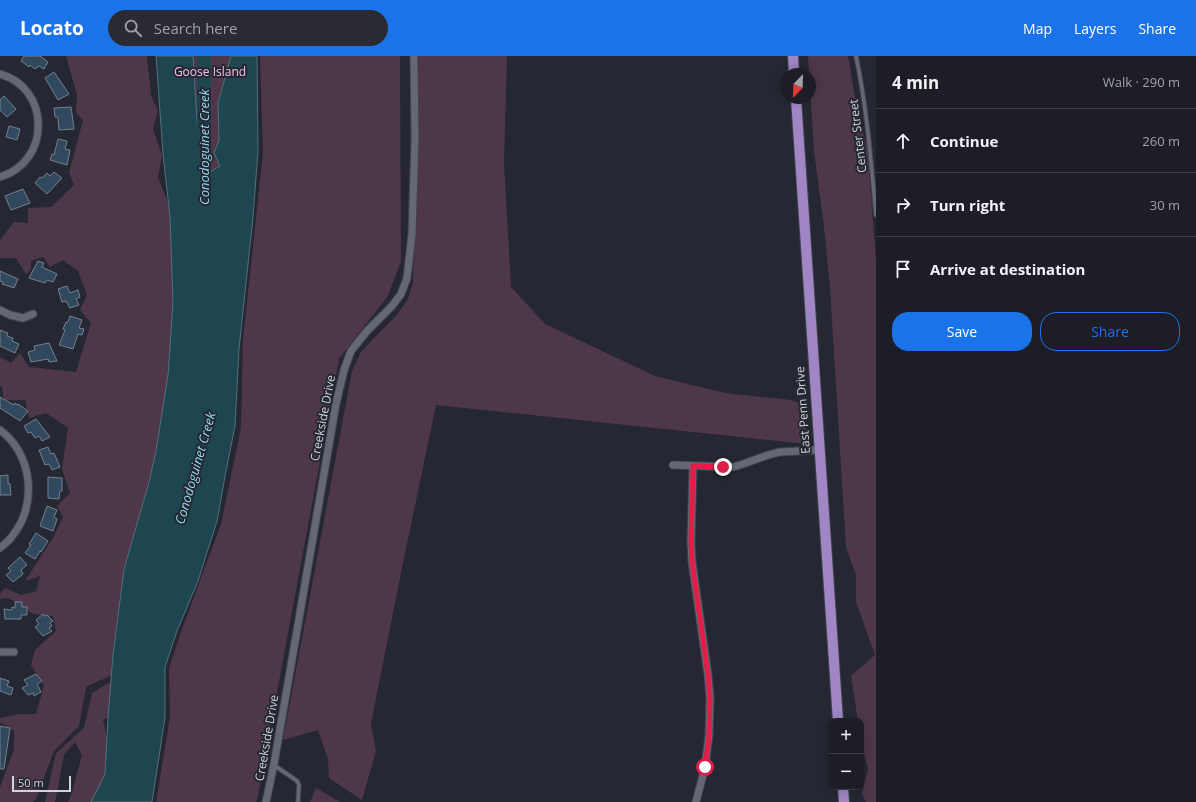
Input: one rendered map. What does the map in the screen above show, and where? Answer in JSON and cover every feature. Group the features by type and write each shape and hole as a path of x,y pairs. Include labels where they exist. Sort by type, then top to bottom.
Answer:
{"main road":[{"path":"793,56 794,68"},
{"name":"East Penn Drive","path":"796,104 838,718"},
{"path":"843,790 844,802"}],"street":[{"name":"Creekside Drive","path":"266,802 344,370 351,351 367,331 392,306 401,294 407,278 412,234 415,139 414,56"},
{"path":"0,74 15,81 27,92 35,108 39,126 34,146 26,161 11,173 0,177"},
{"path":"0,310 10,315 23,318 33,314"},
{"path":"0,430 9,437 21,456 25,466 28,484 27,504 23,518 14,535 0,548"},
{"path":"673,465 733,467 780,452 819,450"},
{"path":"693,466 691,542 692,562 710,698 709,735 705,767 696,802"},
{"path":"0,652 14,652"}],"lane":[{"name":"Center Street","path":"856,56 871,154 876,215"},
{"path":"274,764 297,781 300,789 298,802"}],"green space":[{"path":"66,56 147,56 151,96 158,110 153,129 162,155 158,178 168,202 170,217 173,304 168,375 156,451 149,482 124,569 113,650 112,675 86,687 79,726 54,751 36,799 33,802 0,802 0,787 14,749 14,731 0,722 0,718 20,714 36,714 44,685 31,665 35,650 56,631 53,616 33,614 9,598 0,599 0,594 5,588 21,595 36,591 40,576 25,581 54,536 63,517 57,506 70,493 62,469 68,428 46,413 29,418 25,400 4,400 2,387 0,386 0,357 11,363 20,353 29,367 76,372 91,323 80,310 87,295 78,271 63,260 50,267 43,257 31,261 31,269 26,274 16,258 0,258 0,240 14,222 28,223 28,208 51,207 74,185 69,173 83,120 76,113 77,95"},
{"name":"Goose Island","path":"193,56 231,56 218,103 219,140 214,153 220,166 210,172 200,168"},
{"path":"260,56 400,56 401,261 388,296 339,359 257,800 256,802 156,802 170,717 169,668 221,524 241,428 243,339 263,152"},
{"path":"419,56 507,56 504,163 511,287 545,324 655,376 725,393 791,400 805,406 807,444 436,405 371,724 376,751 362,800 329,778 328,759 318,730 283,740 352,371 361,352 396,316 408,299 413,282"},
{"path":"808,56 848,56 859,119 867,147 876,259 876,802 866,802 862,794 868,769 864,752 864,718 858,718 851,676 875,655 856,602 856,575 846,547 830,288 814,151 811,104 816,104 816,68 809,68"},
{"path":"110,682 114,692 112,718 103,719 109,749 107,774 94,802 68,802 82,755 75,742 64,755 55,802 45,802 56,753 84,728 92,693"},
{"path":"316,788 340,802 310,802"}],"water":[{"path":"156,56 193,56 200,168 210,172 220,166 214,153 219,140 218,103 231,56 257,56 258,151 253,217 239,349 235,426 217,521 198,581 177,631 165,667 165,717 152,802 91,802 105,774 113,655 124,569 149,482 156,451 168,375 173,304 170,217 163,154"}],"building":[{"path":"24,56 40,56 48,62 44,69 39,66 35,69 30,65 29,67 21,61"},
{"path":"54,72 69,94 58,100 45,78"},
{"path":"4,96 16,109 7,117 0,110 0,100"},
{"path":"71,107 74,129 59,130 58,117 55,117 54,108"},
{"path":"9,126 20,129 17,140 6,137"},
{"path":"58,139 67,141 65,149 70,150 67,165 50,160 52,154 54,155"},
{"path":"54,172 62,178 47,194 35,183 40,177 42,178 47,173 50,176"},
{"path":"23,189 30,203 11,210 5,196"},
{"path":"38,261 44,263 42,267 57,274 53,282 47,280 45,283 29,278"},
{"path":"0,271 18,279 14,288 2,284 3,282 0,281"},
{"path":"67,286 70,293 78,290 80,297 76,299 79,305 70,308 66,301 62,302 58,289"},
{"path":"70,316 82,320 79,328 84,329 82,335 78,334 73,349 59,345 65,330 63,329"},
{"path":"0,330 8,333 7,336 13,338 12,341 19,344 15,353 0,346"},
{"path":"49,343 57,361 49,362 48,359 31,362 28,352 35,350 34,346"},
{"path":"0,397 14,405 15,403 18,404 28,411 20,421 0,408"},
{"path":"36,419 50,437 42,441 39,436 35,438 31,432 28,433 24,426"},
{"path":"48,447 51,454 54,453 60,467 52,470 49,464 45,465 39,450"},
{"path":"8,475 11,495 0,495 0,476"},
{"path":"48,477 62,478 62,491 60,491 59,499 48,498"},
{"path":"47,506 57,510 54,517 57,519 53,531 40,526"},
{"path":"36,533 48,541 35,559 25,553 31,545 29,544"},
{"path":"20,557 27,565 21,570 23,574 13,582 6,575 11,571 8,568"},
{"path":"15,602 22,602 22,607 27,607 27,615 21,615 21,619 5,619 4,609 12,610 12,607 15,608"},
{"path":"43,614 45,616 47,615 53,621 50,623 52,626 49,628 52,631 43,636 35,627 39,624 36,620"},
{"path":"36,674 42,681 37,684 41,692 34,696 33,693 28,695 22,688 28,685 24,680"},
{"path":"0,678 9,681 7,686 13,688 11,695 0,691"},
{"path":"0,726 10,728 4,769 0,769"}],"waterway":[{"name":"Conodoguinet Creek","path":"204,56 204,188"}],"route":[{"path":"705,767 709,735 710,698 692,562 691,542 693,466 723,467"}]}
